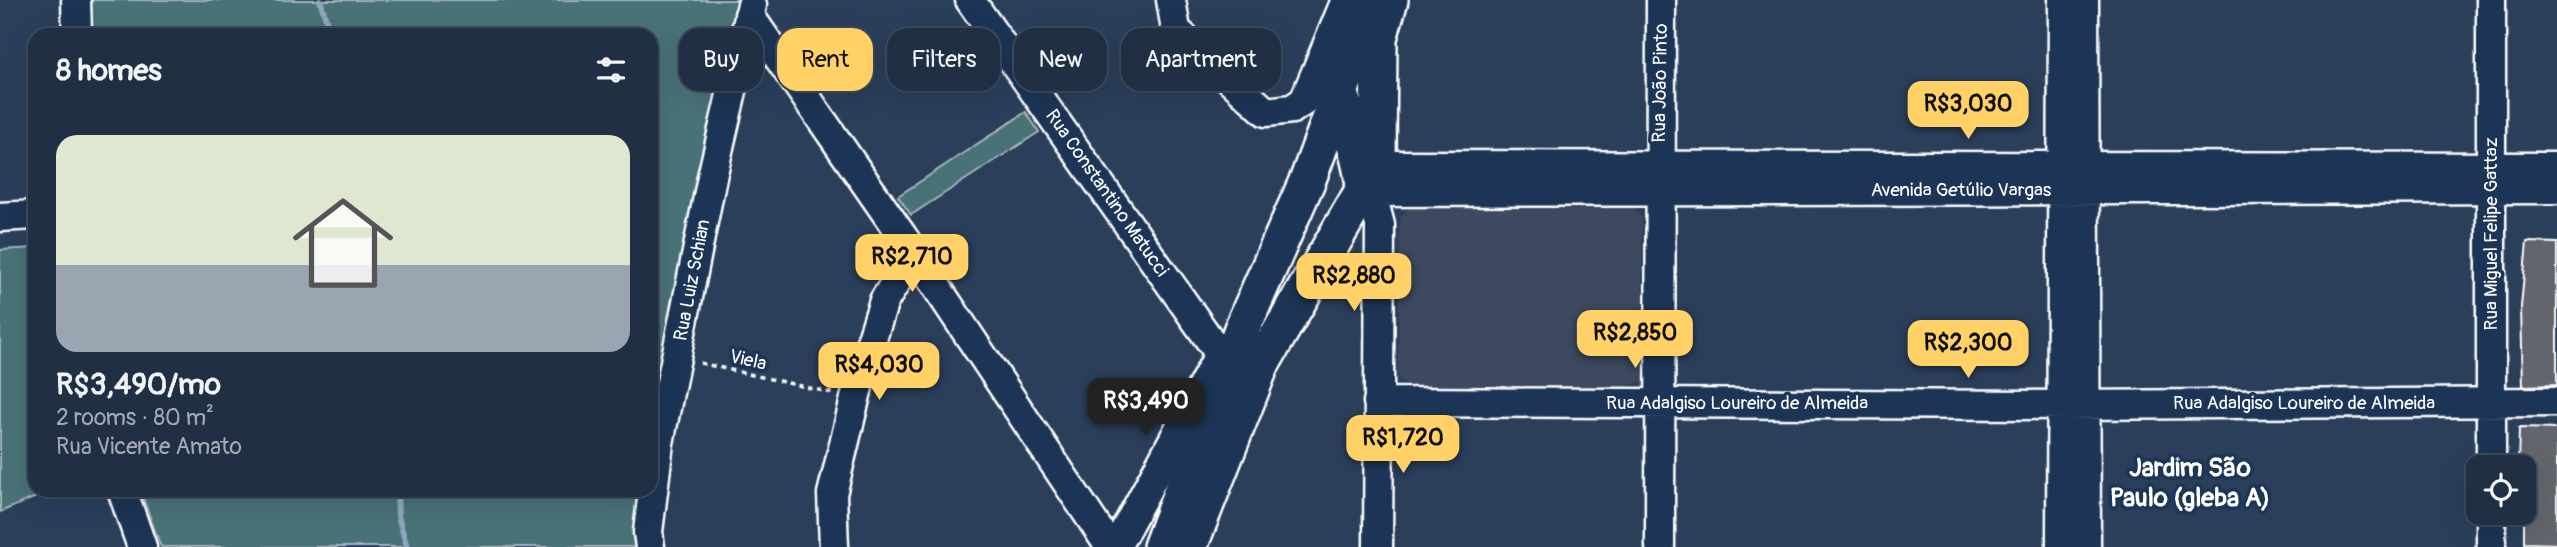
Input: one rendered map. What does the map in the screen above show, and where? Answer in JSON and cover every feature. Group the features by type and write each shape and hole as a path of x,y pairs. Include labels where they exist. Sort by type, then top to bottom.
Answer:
{"main road":[{"path":"1161,547 1206,396 1308,179 1374,0"},
{"path":"1189,547 1261,365 1367,192 1379,38 1390,0"},
{"path":"1340,89 1367,192"},
{"path":"1308,179 1334,167 1367,192"}],"street":[{"path":"76,0 77,28"},
{"name":"Rua Constantino Matucci","path":"970,0 1230,341"},
{"path":"1171,0 1176,30 1266,112 1277,113 1304,101 1346,0"},
{"name":"Rua João Pinto","path":"1660,547 1661,0"},
{"path":"2061,547 2073,405 2073,177 2063,0"},
{"path":"2073,177 2084,0"},
{"name":"Rua Miguel Felipe Gattaz","path":"2491,0 2491,455"},
{"path":"752,8 1110,547"},
{"name":"Rua Luiz Schian","path":"658,451 712,177 752,8"},
{"name":"Avenida Getúlio Vargas","path":"2491,178 2557,167"},
{"name":"Avenida Getúlio Vargas","path":"1367,192 1659,179 2073,177 2491,178 2557,189"},
{"path":"1367,192 1378,402 1378,547"},
{"path":"0,217 28,215"},
{"path":"834,547 832,494 855,398 884,301 914,254"},
{"path":"1116,547 1206,396"},
{"name":"Rua Adalgiso Loureiro de Almeida","path":"1378,402 2073,405 2557,402"},
{"path":"2073,405 2086,547"},
{"path":"124,497 142,547"},
{"name":"Rua Luiz Schian","path":"650,547 648,532 652,497"},
{"path":"2491,525 2491,547"}],"path":[{"name":"Viela","path":"677,358 855,398"}],"shaded area":[{"path":"1410,207 1632,207 1642,218 1643,381 1624,387 1427,388 1412,387 1398,379 1400,218"}],"green space":[{"path":"89,0 739,0 731,28 679,28 679,91 718,91 658,390 658,28 90,28"},
{"path":"1026,112 1039,132 911,215 898,196"},
{"path":"28,248 28,497 36,497 0,512 0,250"},
{"path":"143,497 640,497 639,547 161,547"}],"building":[{"path":"2527,242 2557,243 2557,385 2523,386 2521,307"},
{"path":"2519,428 2557,429 2557,544 2524,543 2524,525 2536,525 2536,455 2518,455"}],"waterway":[{"path":"320,0 329,28"},
{"path":"397,497 398,516 407,547"}],"district":[{"name":"Jardim São Paulo (gleba A)","path":"2190,483"}]}
